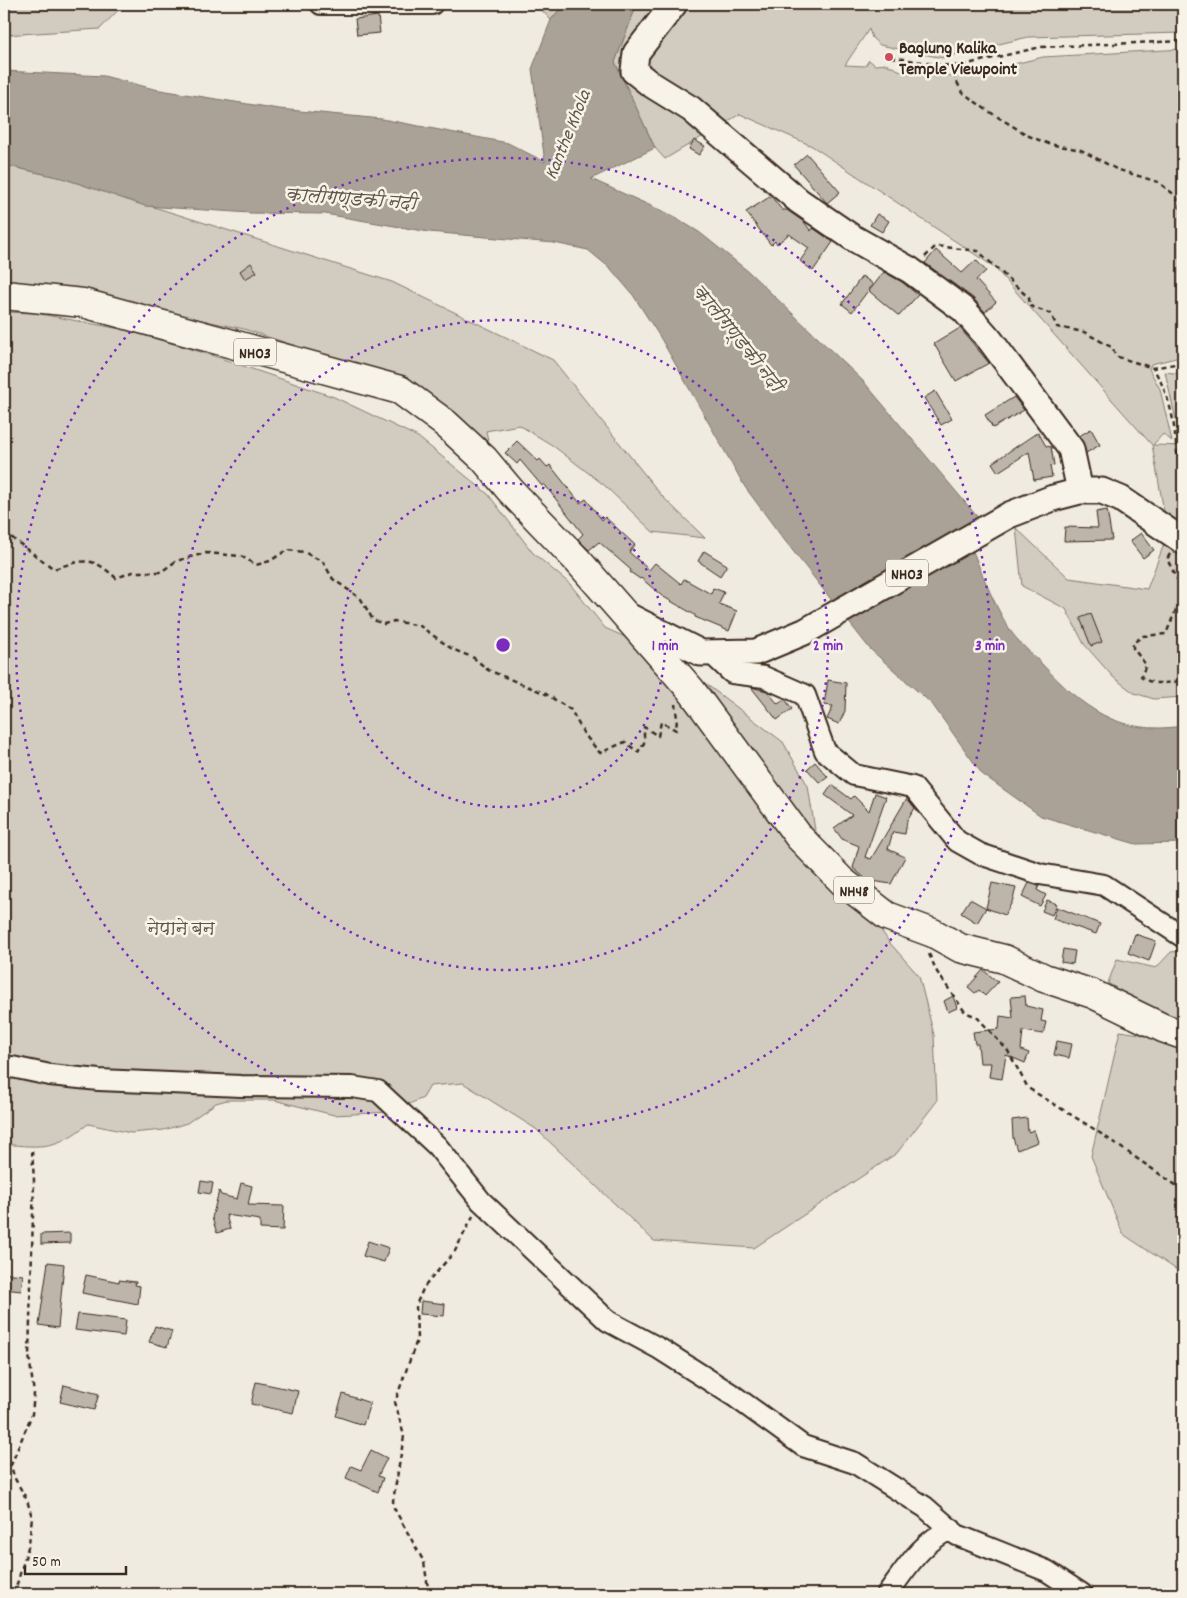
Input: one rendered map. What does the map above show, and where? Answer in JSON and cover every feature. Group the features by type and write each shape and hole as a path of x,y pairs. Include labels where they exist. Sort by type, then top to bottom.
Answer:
{"highway":[{"name":"NH03","path":"4,295 83,303 400,390 446,424 484,459 623,613"},
{"name":"NH48","path":"623,613 691,690 799,837 836,875 887,916 933,933 960,948 1004,959 1044,978 1093,994 1163,1028 1183,1035"}],"main road":[{"path":"674,4 636,53 634,71 649,83 691,109 799,201 853,238 910,270 964,310 990,340 1070,450 1080,491"},
{"name":"NH03","path":"623,613 701,653 756,652 804,632 1009,515 1053,498 1080,491 1102,491 1121,499 1178,545"}],"street":[{"path":"320,4 432,4"},
{"path":"711,653 732,673 764,677 805,695 825,751 854,775 913,787 957,841 980,854 1040,874 1104,885 1183,937"},
{"path":"4,1069 12,1067 50,1075 99,1080 241,1086 352,1087 378,1091 437,1146 481,1201 608,1321 660,1349 734,1396 803,1446 855,1464 926,1507 957,1535 1047,1571 1082,1594"},
{"path":"888,1594 913,1558 936,1535 951,1529"}],"path":[{"path":"891,57 949,66 974,64 1041,47 1183,41"},
{"path":"949,66 962,92 988,112 1029,136 1049,144 1081,150 1116,169 1158,182 1175,195 1183,212"},
{"path":"910,270 936,246 978,251 1029,298 1030,306 1051,314 1057,327 1084,332 1113,348 1115,356 1153,368 1175,364 1183,366"},
{"path":"1153,368 1164,386 1173,420 1179,464 1183,470"},
{"path":"4,532 54,568 88,561 101,565 116,578 133,572 161,572 176,561 206,553 242,556 256,565 270,560 287,550 304,552 323,562 333,579 361,599 373,620 384,624 394,621 420,626 452,649 474,658 488,670 546,694 570,710 584,734 600,753 625,742 638,752 644,743 644,727 658,736 661,722 676,730 678,718 674,701 678,695 691,690"},
{"path":"1178,545 1167,559 1178,581 1183,586"},
{"path":"1183,605 1177,607 1166,634 1143,636 1133,642 1133,648 1146,665 1141,677 1150,683 1167,683 1183,680"},
{"path":"933,933 929,955 937,972 966,1012 977,1017 1008,1051 1028,1088 1094,1129 1183,1190"},
{"path":"14,1594 29,1544 32,1517 27,1500 14,1477 11,1465 32,1414 34,1394 28,1355 34,1180 32,1151"},
{"path":"429,1594 424,1562 393,1501 404,1436 395,1402 417,1340 416,1305 424,1287 455,1251 481,1201"}],"green space":[{"path":"4,4 123,5 100,29 4,35"},
{"path":"536,4 564,4 551,20"},
{"path":"637,4 1183,4 1183,33 1028,37 942,58 880,45 872,38 869,29 845,65 865,66 869,60 875,65 886,64 905,73 937,77 990,70 1043,57 1183,49 1183,360 1176,358 1151,364 1149,369 1160,389 1172,441 1163,434 1153,445 1182,446 1165,372 1183,374 1183,526 1165,517 1152,445 994,267 812,146 740,114 665,159 655,148 615,62"},
{"path":"4,165 62,178 392,282 553,360 662,496 705,538 653,532 604,485 552,445 519,425 486,431 492,458 326,356 244,329 158,311 82,291 4,281"},
{"name":"नेपाने बन","path":"4,312 35,313 126,330 211,355 334,397 418,437 488,494 533,553 570,584 605,628 670,657 783,742 808,786 815,830 889,942 919,976 934,1035 937,1101 897,1153 754,1248 654,1241 536,1129 463,1083 430,1086 423,1098 391,1112 334,1115 274,1100 227,1100 216,1103 187,1123 164,1130 131,1133 88,1124 67,1138 49,1145 4,1144"},
{"path":"1016,528 1069,578 1147,589 1164,544 1183,558 1183,697 1154,699 1134,693 1113,677 1084,644 1066,609 1022,586"},
{"path":"1183,951 1183,1025 1136,1002 1108,983 1117,959 1156,968 1171,952"},
{"path":"1120,1031 1153,1036 1183,1045 1183,1274 1123,1234 1091,1156"}],"water":[{"path":"564,4 637,4 615,62 655,148 591,179 669,214 699,232 749,272 864,382 980,520 964,529 996,606 1010,630 1056,679 1087,705 1103,715 1121,722 1139,727 1183,726 1183,843 1136,844 1041,816 982,774 932,704 870,649 782,537 745,487 660,337 633,295 611,269 588,250 554,243 429,232 325,214 250,213 145,206 62,178 4,165 4,71 104,76 154,89 279,109 382,119 508,143 545,162 532,69 551,20"}],"building":[{"path":"378,16 380,33 357,35 355,19"},
{"path":"694,140 705,146 699,155 689,149"},
{"path":"807,154 840,192 827,203 794,165"},
{"path":"771,196 782,210 787,210 804,222 811,231 813,228 833,242 813,271 800,261 809,248 789,234 777,244 775,241 771,245 746,212"},
{"path":"877,214 889,221 882,232 870,225"},
{"path":"936,250 962,273 976,260 986,271 976,280 996,302 985,312 973,298 925,263"},
{"path":"251,263 257,272 245,279 240,271"},
{"path":"884,272 902,282 918,295 899,316 869,291"},
{"path":"862,276 873,284 852,312 842,304"},
{"path":"960,328 989,363 956,381 934,344"},
{"path":"935,391 952,419 941,425 924,398"},
{"path":"1014,397 1024,410 993,428 985,415"},
{"path":"1091,429 1100,445 1086,453 1079,436"},
{"path":"1038,432 1046,446 1051,447 1054,465 1050,466 1052,477 1034,480 1029,452 998,472 992,463"},
{"path":"517,441 538,461 540,459 547,467 550,465 580,503 586,499 602,520 605,517 635,545 629,552 649,570 655,563 681,584 684,579 711,594 713,588 724,592 719,604 737,611 729,631 695,617 695,615 662,596 641,578 630,572 631,570 599,542 589,550 578,539 583,534 544,484 542,486 520,460 517,464 505,453"},
{"path":"1107,510 1112,540 1064,541 1065,527 1098,528 1096,512"},
{"path":"1141,533 1154,550 1143,558 1130,541"},
{"path":"704,551 727,565 720,576 698,561"},
{"path":"1091,614 1102,642 1091,646 1080,618"},
{"path":"828,680 846,683 845,711 839,724 827,719 833,706 824,705"},
{"path":"751,687 767,691 778,704 785,699 792,709 777,720"},
{"path":"815,762 828,777 820,783 807,769"},
{"path":"832,785 851,799 854,796 869,811 875,793 886,797 865,857 871,859 907,798 915,808 907,821 905,834 893,832 888,849 905,857 891,884 872,881 872,884 853,868 859,846 842,839 834,828 852,815 825,795"},
{"path":"992,883 1016,888 1012,902 1005,915 986,908"},
{"path":"1029,883 1039,886 1037,890 1046,895 1040,906 1022,897"},
{"path":"970,899 986,908 977,923 961,913"},
{"path":"1047,900 1057,904 1052,915 1042,911"},
{"path":"1057,907 1100,924 1096,934 1053,919"},
{"path":"1135,934 1156,941 1149,961 1128,953"},
{"path":"1063,949 1075,951 1073,964 1061,962"},
{"path":"983,970 998,982 985,996 979,990 975,993 968,987"},
{"path":"953,996 957,1008 948,1012 944,1001"},
{"path":"1025,996 1026,1006 1043,1010 1041,1021 1046,1022 1043,1034 1023,1031 1021,1050 1029,1053 1025,1063 1006,1055 1002,1079 989,1077 991,1063 980,1063 978,1044 975,1044 973,1032 999,1029 1000,1016 1013,1018 1011,997"},
{"path":"1057,1041 1072,1044 1069,1058 1054,1055"},
{"path":"1027,1118 1028,1132 1034,1130 1038,1142 1017,1150 1013,1138 1012,1120"},
{"path":"201,1181 213,1183 211,1194 199,1192"},
{"path":"241,1183 252,1186 248,1205 284,1206 283,1230 260,1229 260,1220 226,1215 230,1229 217,1233 212,1218 219,1191 221,1195 237,1199"},
{"path":"70,1233 70,1243 41,1244 41,1234"},
{"path":"368,1241 389,1248 384,1262 363,1256"},
{"path":"48,1262 64,1264 58,1328 39,1325"},
{"path":"4,1273 23,1275 21,1291 4,1289"},
{"path":"86,1275 119,1282 119,1280 136,1282 135,1285 140,1286 138,1304 82,1293"},
{"path":"421,1301 445,1304 444,1316 420,1314"},
{"path":"78,1314 126,1320 124,1336 75,1330"},
{"path":"155,1326 172,1331 167,1347 149,1342"},
{"path":"256,1382 298,1391 293,1413 251,1404"},
{"path":"64,1385 99,1394 94,1410 60,1402"},
{"path":"343,1394 370,1403 363,1425 336,1416"},
{"path":"371,1450 387,1458 378,1476 383,1478 378,1492 346,1478 351,1466 361,1470"}],"place":[{"name":"Baglung Kalika Temple Viewpoint","path":"889,57"}],"water label":[{"name":"Kanthe Khola","path":"566,134"},
{"name":"कालीगण्डकी नदी","path":"351,197"},
{"name":"कालीगण्डकी नदी","path":"739,337"}]}
